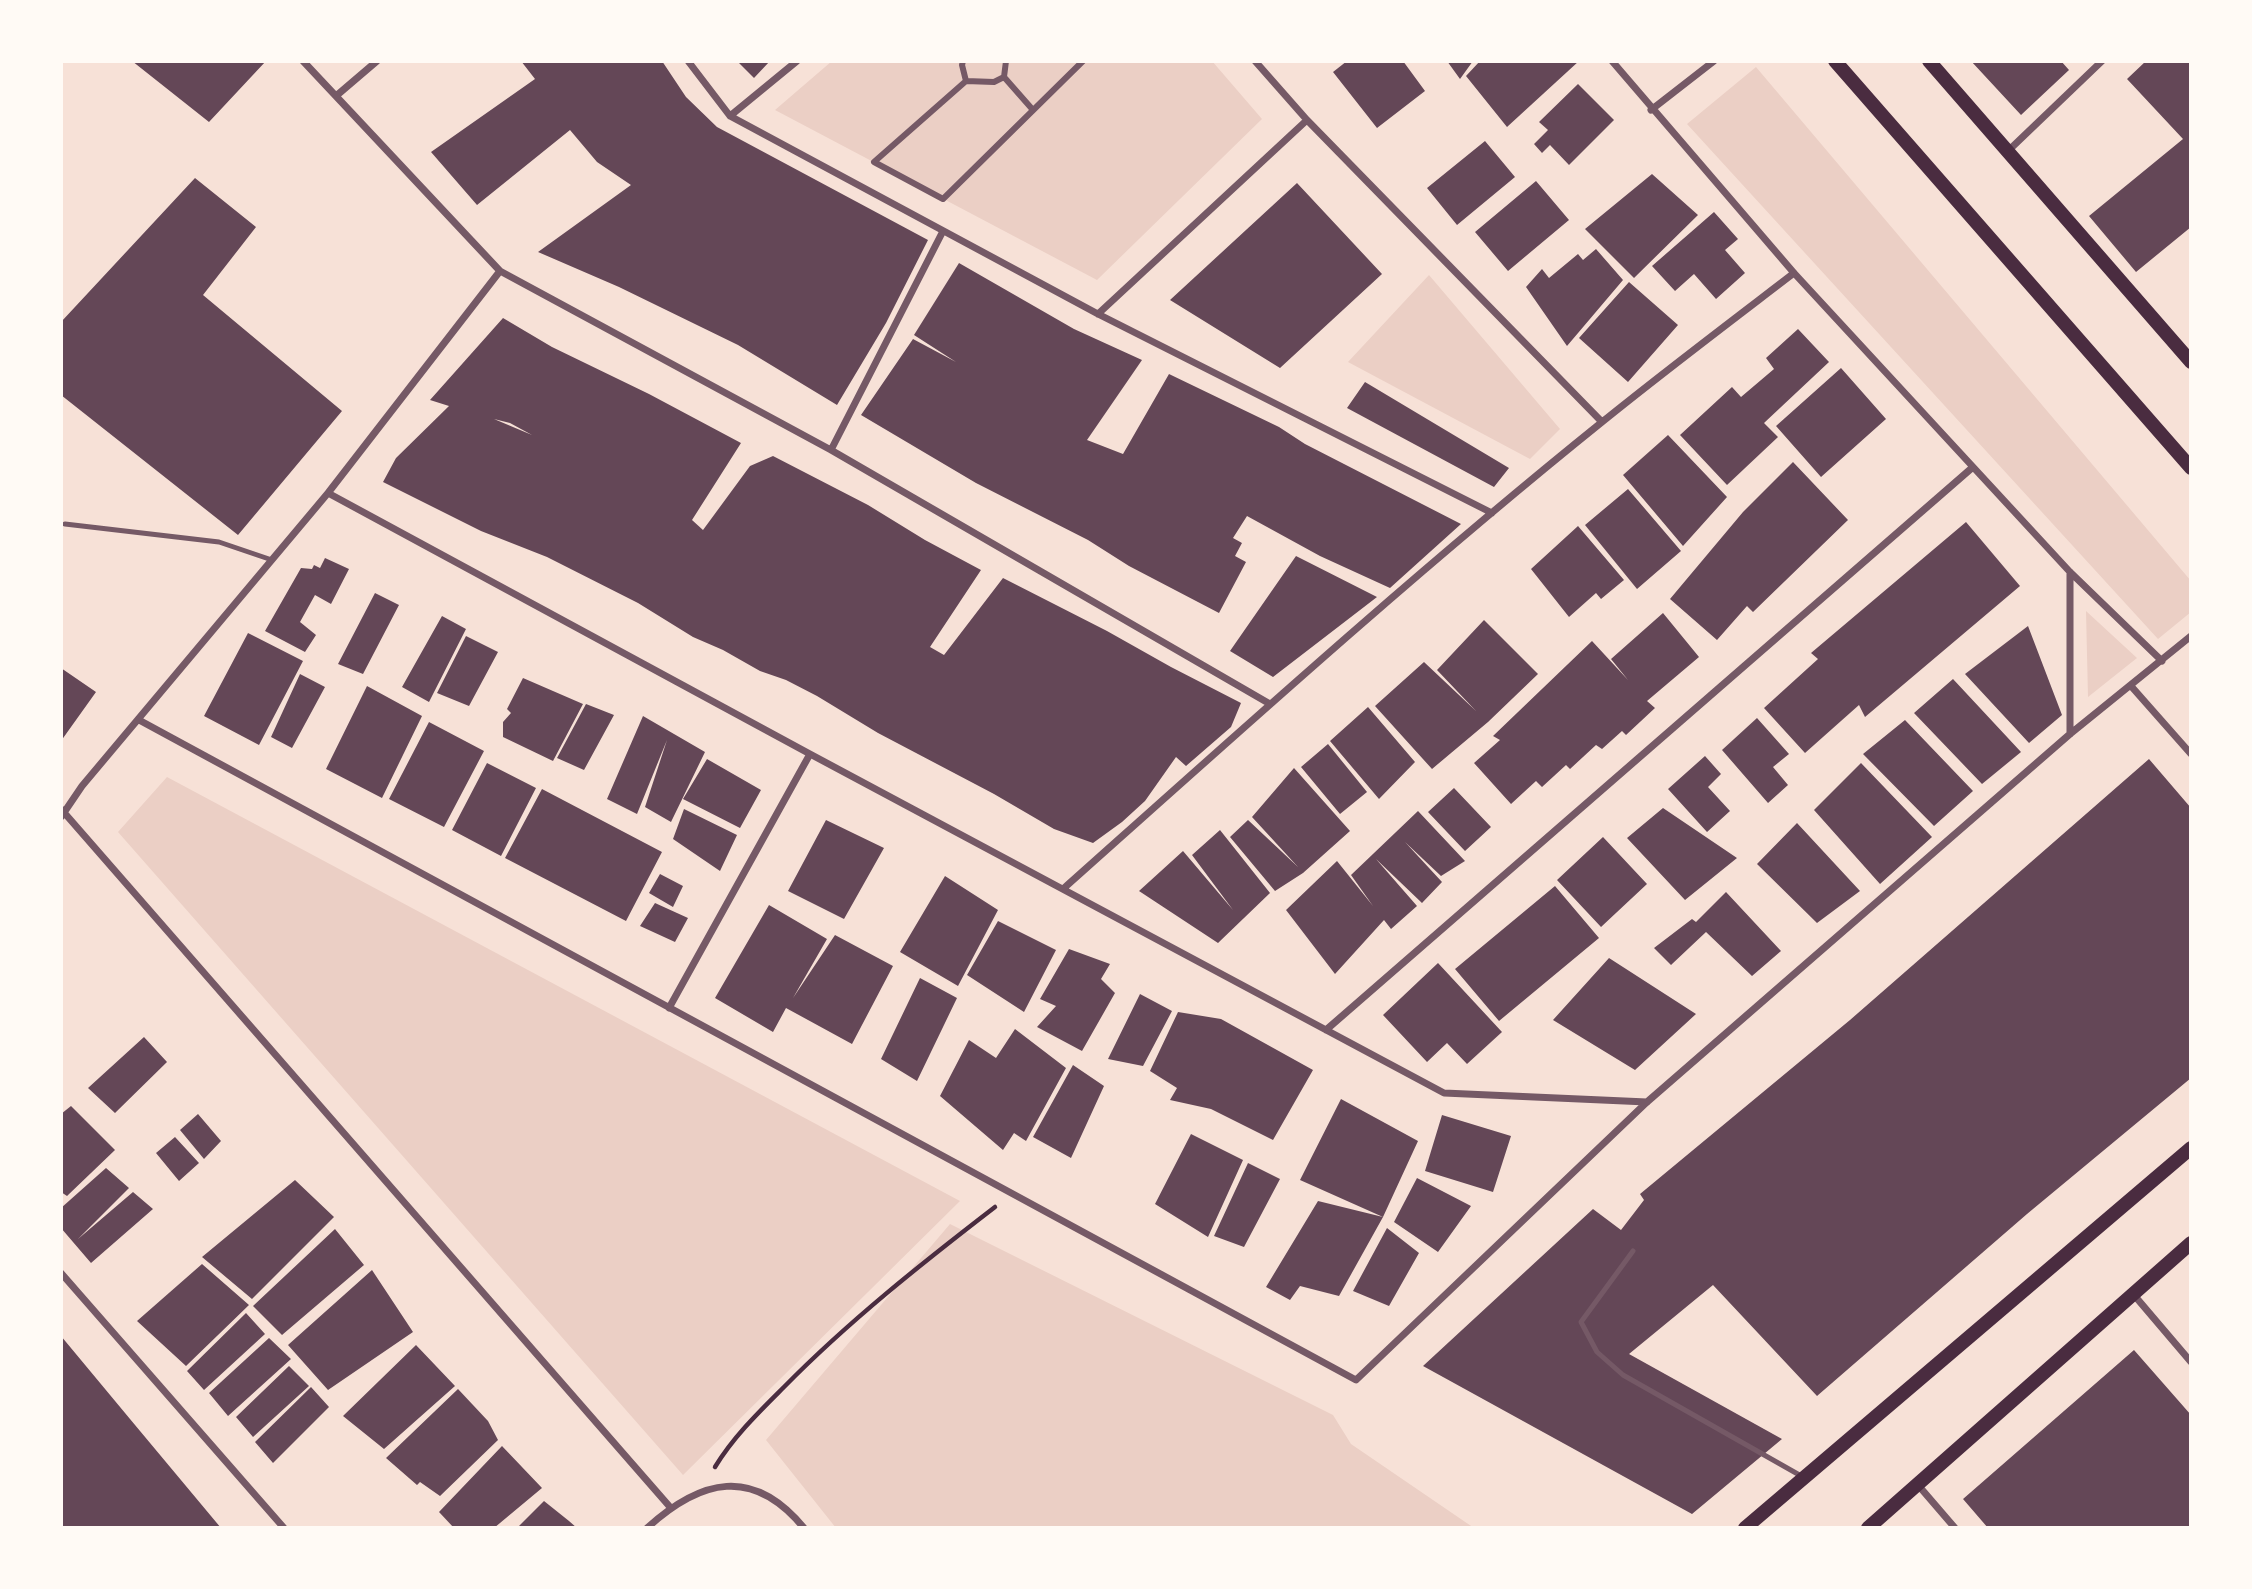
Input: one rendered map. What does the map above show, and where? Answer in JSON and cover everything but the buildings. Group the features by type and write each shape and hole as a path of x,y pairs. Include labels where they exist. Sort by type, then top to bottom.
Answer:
{"main road":[{"path":"1835,61 2191,468"},
{"path":"1929,61 2191,362"},
{"path":"1745,1528 2191,1148"},
{"path":"1868,1528 2191,1243"}],"street":[{"path":"303,61 500,271 831,450 1270,704"},
{"path":"336,96 377,61"},
{"path":"688,61 730,116 1098,314 1492,513"},
{"path":"730,116 797,61"},
{"path":"964,61 962,65 966,81"},
{"path":"1006,61 1004,77 1033,110"},
{"path":"1004,77 994,82 966,81 874,162 943,199 1083,61"},
{"path":"1255,61 1307,120 1602,422"},
{"path":"1612,61 1651,110 1794,273 2070,572 2162,661"},
{"path":"1651,110 1714,61"},
{"path":"2008,151 2102,61"},
{"path":"1098,314 1307,120"},
{"path":"831,450 943,231"},
{"path":"500,271 328,493 82,786 63,813 670,1507"},
{"path":"1063,889 1270,704 1492,513 1602,422 1794,273"},
{"path":"1326,1030 1973,467"},
{"path":"328,493 1444,1093 1647,1102"},
{"path":"2070,572 2070,734"},
{"path":"139,720 1356,1380 1647,1102 2070,734 2191,636"},
{"path":"2131,686 2191,754"},
{"path":"669,1008 810,754"},
{"path":"61,1273 284,1528"},
{"path":"2134,1294 2191,1362"},
{"path":"1918,1485 1955,1528"},
{"path":"647,1528 670,1507 700,1491 737,1487 772,1498 787,1508 804,1528"}],"lane":[{"path":"65,524 219,542 272,560"},
{"path":"1633,1251 1581,1322 1597,1352 1623,1375 1803,1477"}],"path":[{"path":"700,1491 730,1442 816,1354 912,1271 1012,1194"}],"shaded area":[{"path":"832,61 1212,61 1262,119 1097,280 775,110"},
{"path":"1756,67 2191,581 2191,612 2158,639 1687,124"},
{"path":"1429,275 1560,429 1530,459 1348,362"},
{"path":"2086,611 2137,658 2088,697"},
{"path":"167,777 960,1201 683,1475 118,832"},
{"path":"950,1224 1333,1415 1351,1444 1474,1528 836,1528 766,1440"}]}
